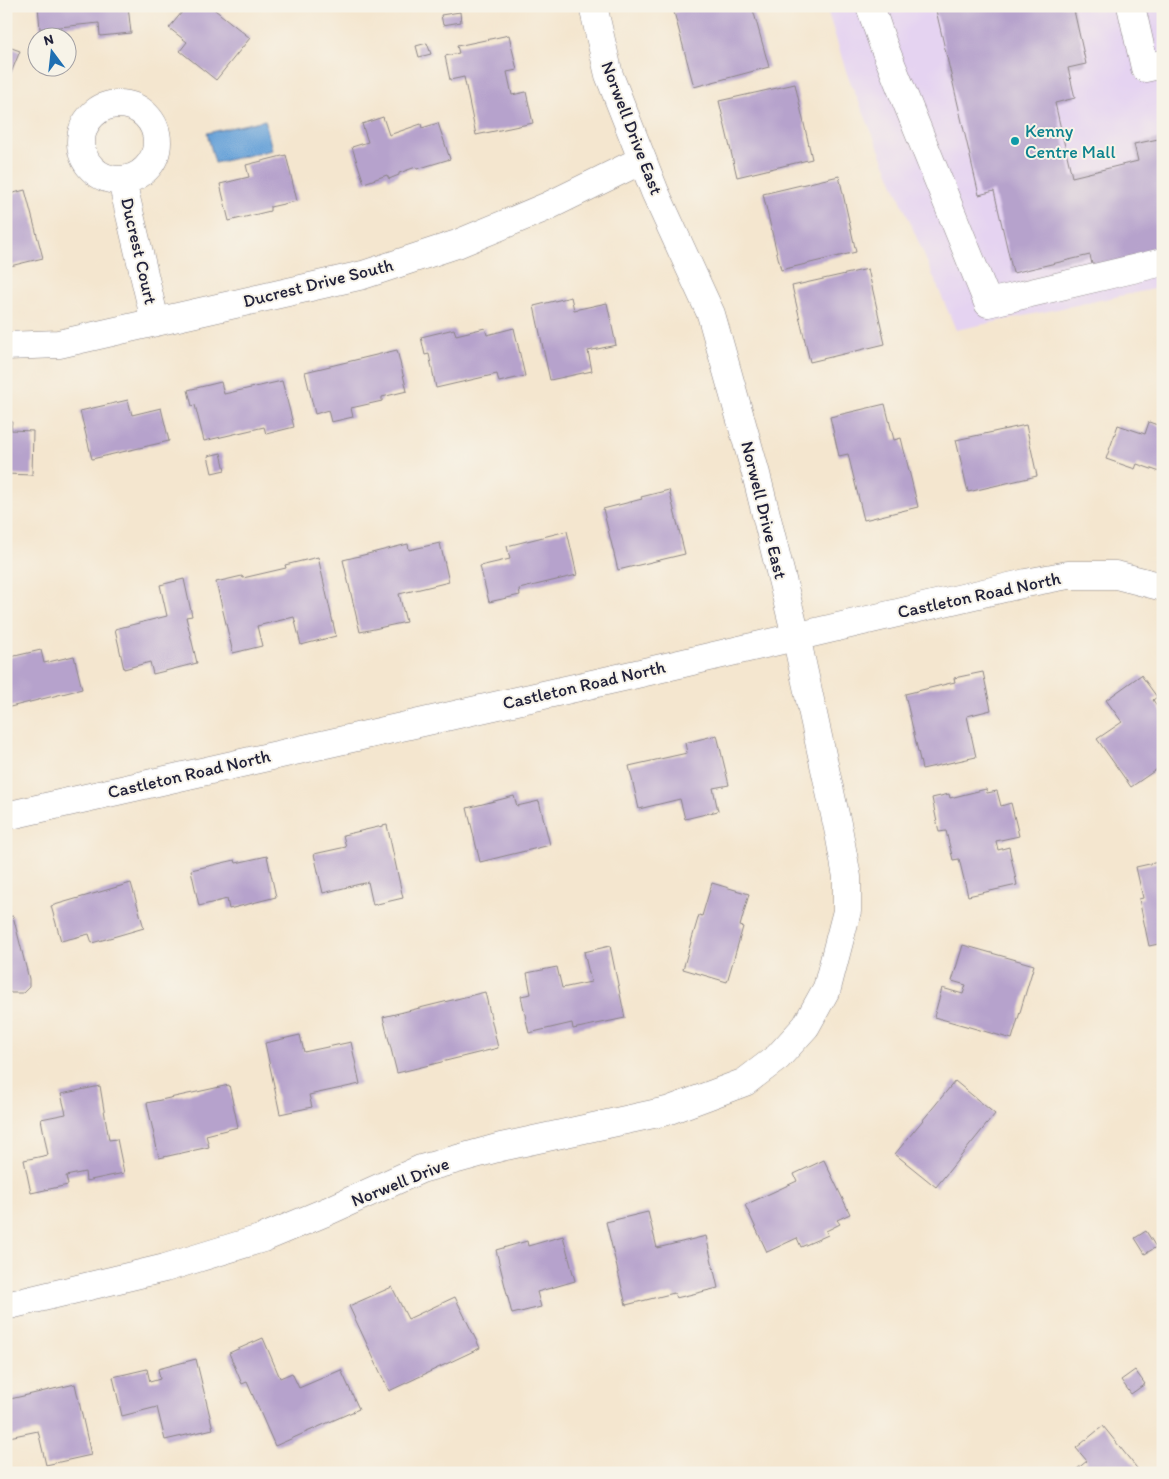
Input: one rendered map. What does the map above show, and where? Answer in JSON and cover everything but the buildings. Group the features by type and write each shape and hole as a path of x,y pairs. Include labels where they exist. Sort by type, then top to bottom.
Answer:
{"street":[{"name":"Norwell Drive East","path":"593,6 609,75 655,192 712,314 756,474 796,636 840,833 847,885 847,911 827,988 806,1026"},
{"path":"870,6 883,44 988,302 1163,262"},
{"path":"1132,6 1145,68 1163,64"},
{"name":"Ducrest Drive South","path":"6,346 59,344 363,275 466,240 546,207 642,160"},
{"name":"Ducrest Court","path":"122,181 155,321"},
{"name":"Castleton Road North","path":"6,816 1026,583 1068,575 1116,575 1163,587"},
{"name":"Norwell Drive","path":"6,1306 165,1268 263,1238 328,1212 422,1169 501,1147 667,1111 744,1082 778,1058 806,1026"}],"shaded area":[{"path":"826,6 1163,6 1163,287 956,330 847,74"}],"water":[{"path":"265,120 272,150 215,163 207,133"}],"place":[{"name":"Kenny Centre Mall","path":"1015,141"}]}
